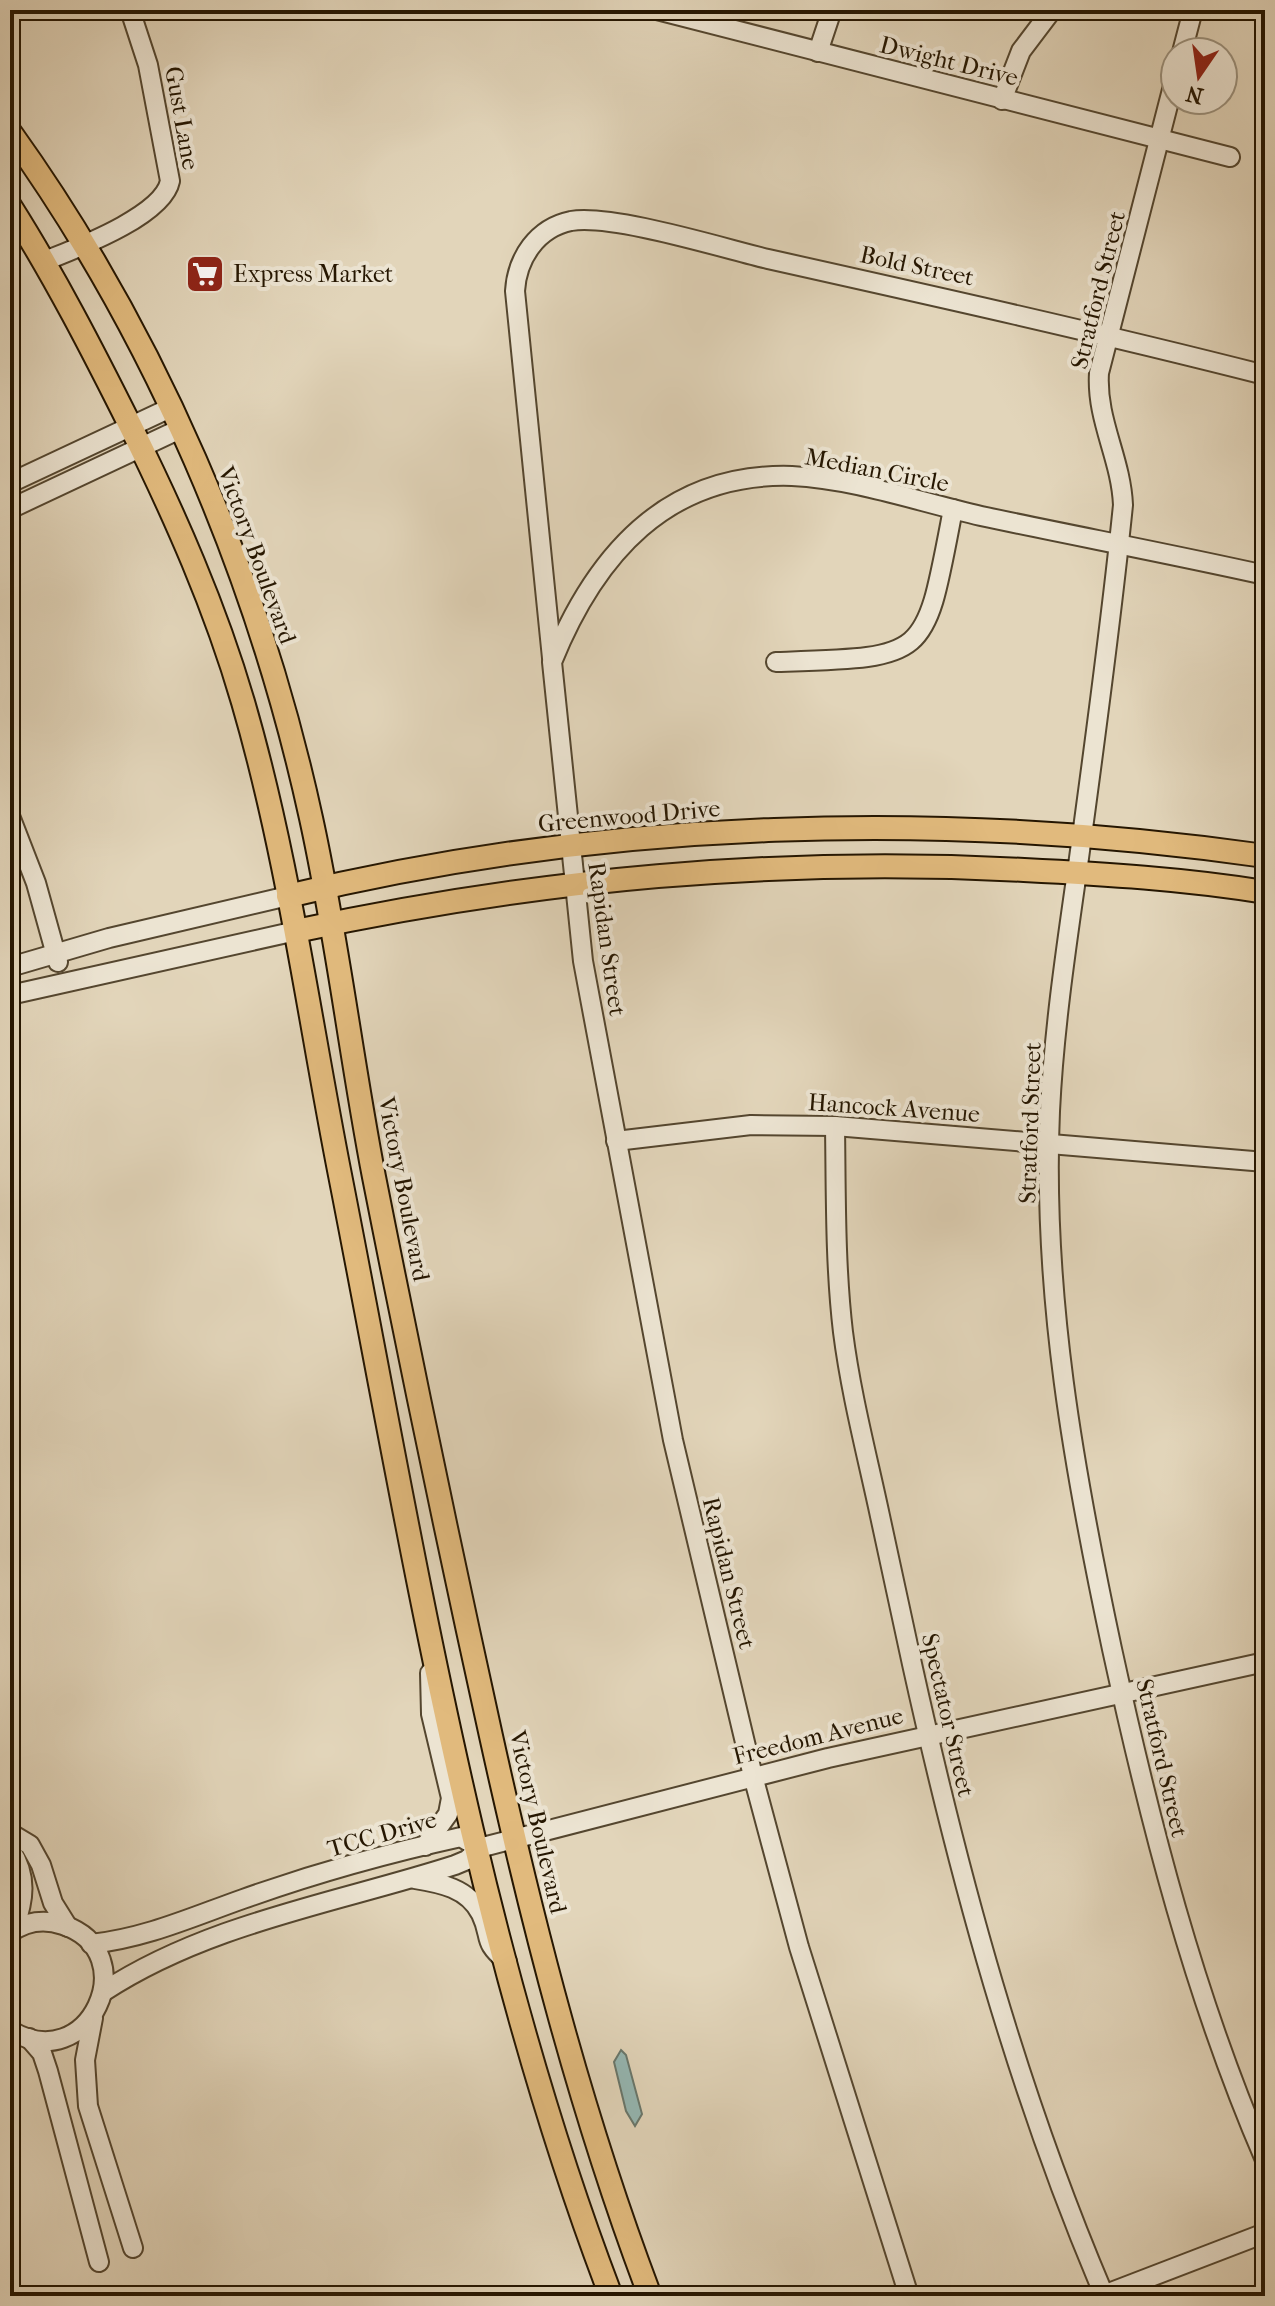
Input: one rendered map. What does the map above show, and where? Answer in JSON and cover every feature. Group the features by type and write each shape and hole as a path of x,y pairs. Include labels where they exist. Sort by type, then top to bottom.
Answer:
{"main road":[{"name":"Victory Boulevard","path":"10,132 84,245 170,408 229,545 275,681 312,820 373,1171 424,1428 514,1840 558,2016 603,2163 650,2296"},
{"path":"10,206 45,261 136,438 195,566 240,692 296,931 429,1630 479,1848 507,1962 570,2181 611,2296"},
{"name":"Greenwood Drive","path":"288,896 477,857 675,836 845,828 1082,837 1265,856"},
{"path":"296,931 426,904 573,882 704,870 860,865 1077,873 1265,892"}],"street":[{"name":"Gust Lane","path":"45,261 84,245 146,211 163,198 170,181 148,65 130,10"},
{"name":"Dwight Drive","path":"657,10 1230,157"},
{"path":"818,52 832,10"},
{"path":"1002,100 1021,51 1052,10"},
{"path":"1186,36 1193,10"},
{"name":"Stratford Street","path":"1166,116 1109,335 1098,396 1122,483 1119,546 1061,998 1049,1144 1052,1266 1059,1358 1071,1447 1122,1692 1167,1881 1192,1964 1265,2160"},
{"name":"Bold Street","path":"552,662 515,291 521,260 527,249 557,226 592,221 665,234 1109,335 1265,375"},
{"path":"10,509 136,438 170,408"},
{"path":"10,483 136,438 180,429"},
{"name":"Median Circle","path":"552,662 584,594 621,544 665,509 710,488 737,481 793,476 1265,575"},
{"path":"776,662 871,659 895,653 913,641 932,613 953,509"},
{"path":"552,662 569,846"},
{"path":"10,816 32,869 62,980"},
{"name":"Rapidan Street","path":"569,846 583,961 673,1440 753,1776 827,2045 909,2296"},
{"name":"Greenwood Drive","path":"10,967 55,953 288,896"},
{"path":"10,995 62,980 296,931"},
{"name":"Hancock Avenue","path":"616,1141 751,1125 835,1126 1265,1162"},
{"name":"Spectator Street","path":"835,1126 837,1267 843,1332 864,1449 927,1735 969,1907 1013,2057 1042,2142 1102,2295"},
{"path":"425,1846 448,1814 451,1798 431,1714 429,1630"},
{"name":"Freedom Avenue","path":"479,1848 753,1776 1265,1662"},
{"path":"10,1833 30,1845 41,1865 53,1903 68,1927"},
{"name":"TCC Drive","path":"91,1944 160,1932 245,1898 461,1837 479,1848 467,1860 412,1879 201,1942 133,1972 103,1992"},
{"path":"10,1849 24,1876 23,1904 12,1931"},
{"path":"412,1879 446,1884 466,1896 480,1913 489,1947 507,1962"},
{"path":"12,1931 32,1922 52,1922 68,1927 91,1944 100,1958 105,1978 103,1992 93,2018 85,2060 88,2106 133,2248"},
{"path":"10,2030 29,2038 58,2040 77,2032 93,2018"},
{"path":"29,2038 42,2053 48,2071 99,2262"},
{"path":"1102,2295 1265,2233"}],"water":[{"path":"621,2050 626,2055 642,2114 635,2126 626,2111 614,2062"}],"place":[{"name":"Express Market","path":"205,274"}]}
